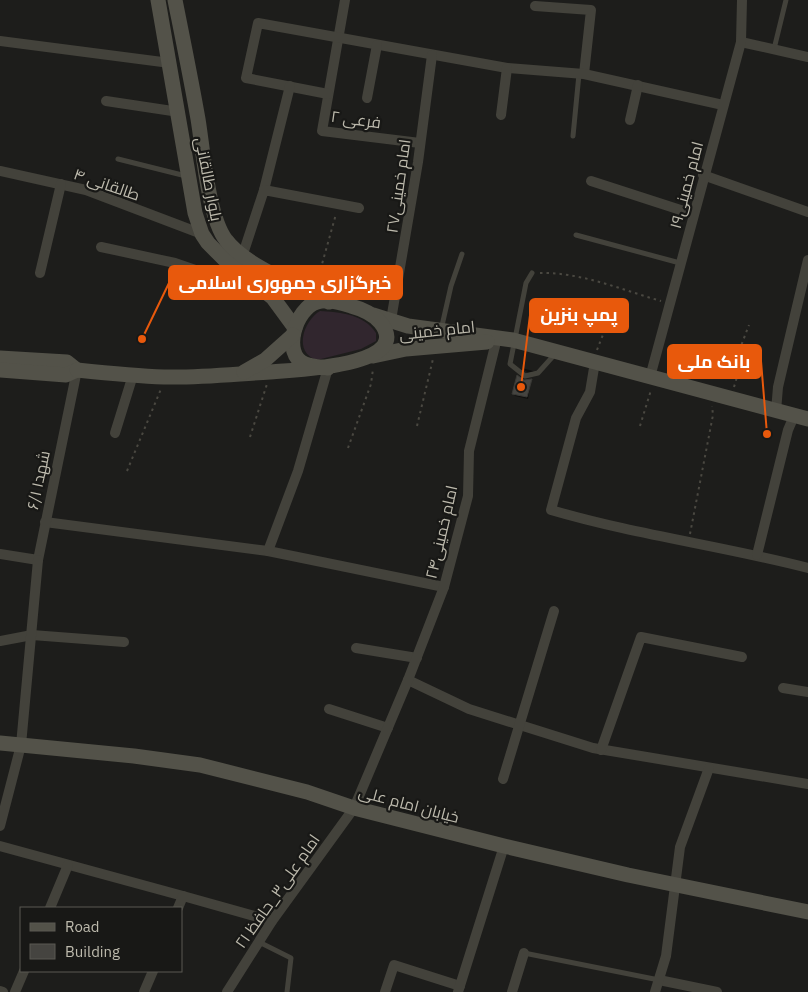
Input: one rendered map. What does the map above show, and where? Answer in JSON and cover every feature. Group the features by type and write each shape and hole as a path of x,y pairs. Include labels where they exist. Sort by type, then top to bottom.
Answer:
{"main road":[{"name":"بلوار طالقانی","path":"158,0 179,112 195,213 202,234 224,259 239,262 329,302"},
{"name":"بلوار طالقانی","path":"175,0 198,119 206,179 216,218 225,240 239,262 273,298 294,332"},
{"path":"0,358 67,362 77,370 133,375 166,377 239,374 328,368 377,353 384,346 386,337 380,322 371,314 343,303 317,302 307,308 294,332 265,360 239,374"},
{"name":"امام خمینی","path":"371,314 408,326 513,340 801,417"},
{"path":"406,349 398,344 396,339 399,330 408,326"},
{"path":"294,332 294,350 299,359 305,364 328,368"},
{"name":"امام خمینی","path":"369,357 406,349 513,340"},
{"path":"0,370 66,376 77,370"},
{"name":"خیابان امام علی","path":"0,743 134,756 200,765 307,792 354,808 504,846 675,885 808,912"}],"street":[{"name":"فرعی ۲","path":"345,0 322,131 420,143"},
{"name":"امام خمینی۱۹","path":"652,377 703,175 741,42 742,0"},
{"path":"535,6 590,10 582,74"},
{"path":"328,94 246,78 258,22 507,68 582,74 723,105"},
{"path":"0,41 170,63"},
{"path":"741,42 808,57"},
{"path":"367,98 377,45"},
{"name":"امام خمینی۲۷","path":"391,320 420,143 432,55"},
{"path":"502,115 507,68"},
{"path":"630,120 638,85"},
{"path":"101,247 175,263 204,273 218,273 239,262 264,190 290,86"},
{"path":"106,101 179,112"},
{"name":"طالقانی ۴","path":"0,170 86,190 202,234"},
{"path":"703,175 808,212"},
{"path":"591,181 693,214"},
{"path":"40,273 61,184"},
{"path":"264,190 359,208"},
{"path":"776,411 778,387 808,260"},
{"name":"امام خمینی۲۴","path":"388,728 444,587 468,496 469,451 496,342"},
{"path":"593,362 590,392 576,418 552,510 603,525 757,554 808,568"},
{"path":"268,551 298,471 328,368"},
{"name":"شهد۱ ۶/۱","path":"0,826 21,745 38,560 77,370"},
{"path":"115,432 133,375"},
{"path":"757,554 788,430 801,417"},
{"path":"45,522 268,551 444,587"},
{"path":"0,554 38,560"},
{"path":"503,780 554,610"},
{"path":"0,641 32,635 124,642"},
{"path":"601,750 641,637 742,657"},
{"path":"356,648 417,658"},
{"path":"408,680 469,709 601,750 808,784"},
{"path":"783,688 808,692"},
{"path":"329,709 388,728"},
{"name":"امام علی۳_حافظ ۲۱","path":"227,992 272,921 354,808 388,728"},
{"path":"0,752 21,745"},
{"path":"655,992 666,956 680,847 709,768"},
{"path":"0,846 272,921"},
{"path":"385,992 394,965 459,989 504,846"},
{"path":"50,907 68,865"},
{"path":"178,907 183,896"},
{"path":"512,992 524,953"},
{"path":"15,992 24,972"},
{"path":"144,992 153,972"},
{"path":"659,980 717,992"}],"lane":[{"path":"774,49 786,0"},
{"path":"573,136 582,74"},
{"path":"118,159 189,176"},
{"path":"576,234 680,263"},
{"path":"441,330 451,286 462,254"},
{"path":"532,273 526,282 522,308 513,340 510,364 525,376 538,373 557,352"},
{"path":"259,942 291,958 287,992"},
{"path":"524,953 659,980"}],"path":[{"path":"312,293 323,265 338,204"},
{"path":"532,273 558,273 669,304"},
{"path":"593,362 604,332 598,327 603,316"},
{"path":"731,398 740,367 736,359 749,325"},
{"path":"417,426 436,347"},
{"path":"348,448 371,384 369,357"},
{"path":"250,437 270,372"},
{"path":"128,470 166,377"},
{"path":"640,426 652,377"},
{"path":"689,542 713,415 712,393"}],"shaded area":[{"path":"320,311 343,313 358,318 376,333 376,341 361,349 317,360 305,351 303,337 309,322"}],"building":[{"path":"517,375 524,380 532,379 527,397 512,394"}],"place":[{"name":"خبرگزاری جمهوری اسلامی","path":"142,339"},
{"name":"پمپ بنزین","path":"521,387"},
{"name":"بانک ملی","path":"767,434"}]}
